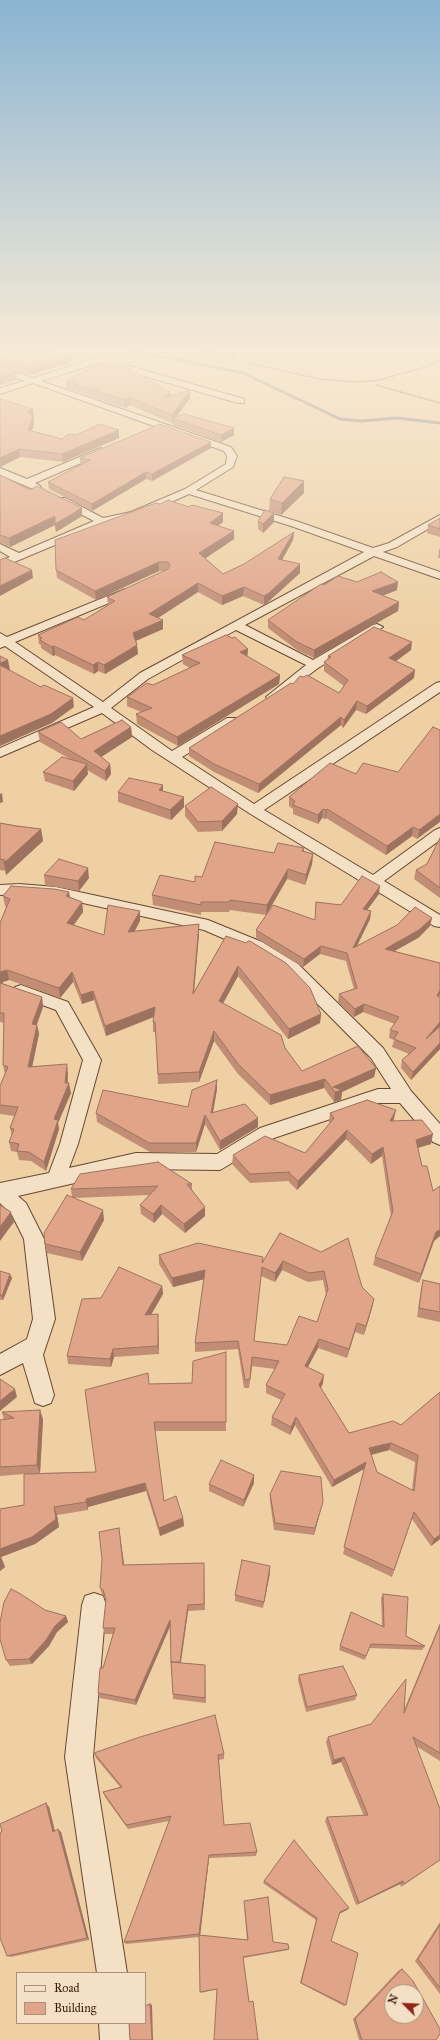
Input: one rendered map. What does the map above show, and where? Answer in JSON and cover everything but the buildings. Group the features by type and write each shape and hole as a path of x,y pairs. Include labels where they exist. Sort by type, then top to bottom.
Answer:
{"street":[{"path":"0,565 102,521 134,515 188,491 230,465 232,456 228,449 219,446"},
{"path":"27,482 107,448"},
{"path":"0,471 27,482 102,521"},
{"path":"188,491 295,524 440,576"},
{"path":"0,752 103,708 144,676 373,552 393,545 440,518"},
{"path":"0,547 18,557"},
{"path":"2,641 139,586"},
{"path":"236,625 314,665"},
{"path":"260,704 338,649 377,627"},
{"path":"2,641 103,708 172,757 254,810 440,922"},
{"path":"254,810 440,686"},
{"path":"172,757 240,716"},
{"path":"374,881 440,834"},
{"path":"0,890 19,889 56,892 87,900 208,925 256,946 292,968 377,1052 405,1096 440,1137"},
{"path":"9,987 62,1006 92,1060 69,1144 56,1179"},
{"path":"1,1191 136,1161 220,1162 267,1133 378,1096 405,1096"},
{"path":"1,1191 19,1209 34,1239 44,1319 32,1356 43,1395"},
{"path":"0,1365 36,1345"},
{"path":"94,1605 79,1757 112,1972"},
{"path":"114,2024 115,2040"}]}
